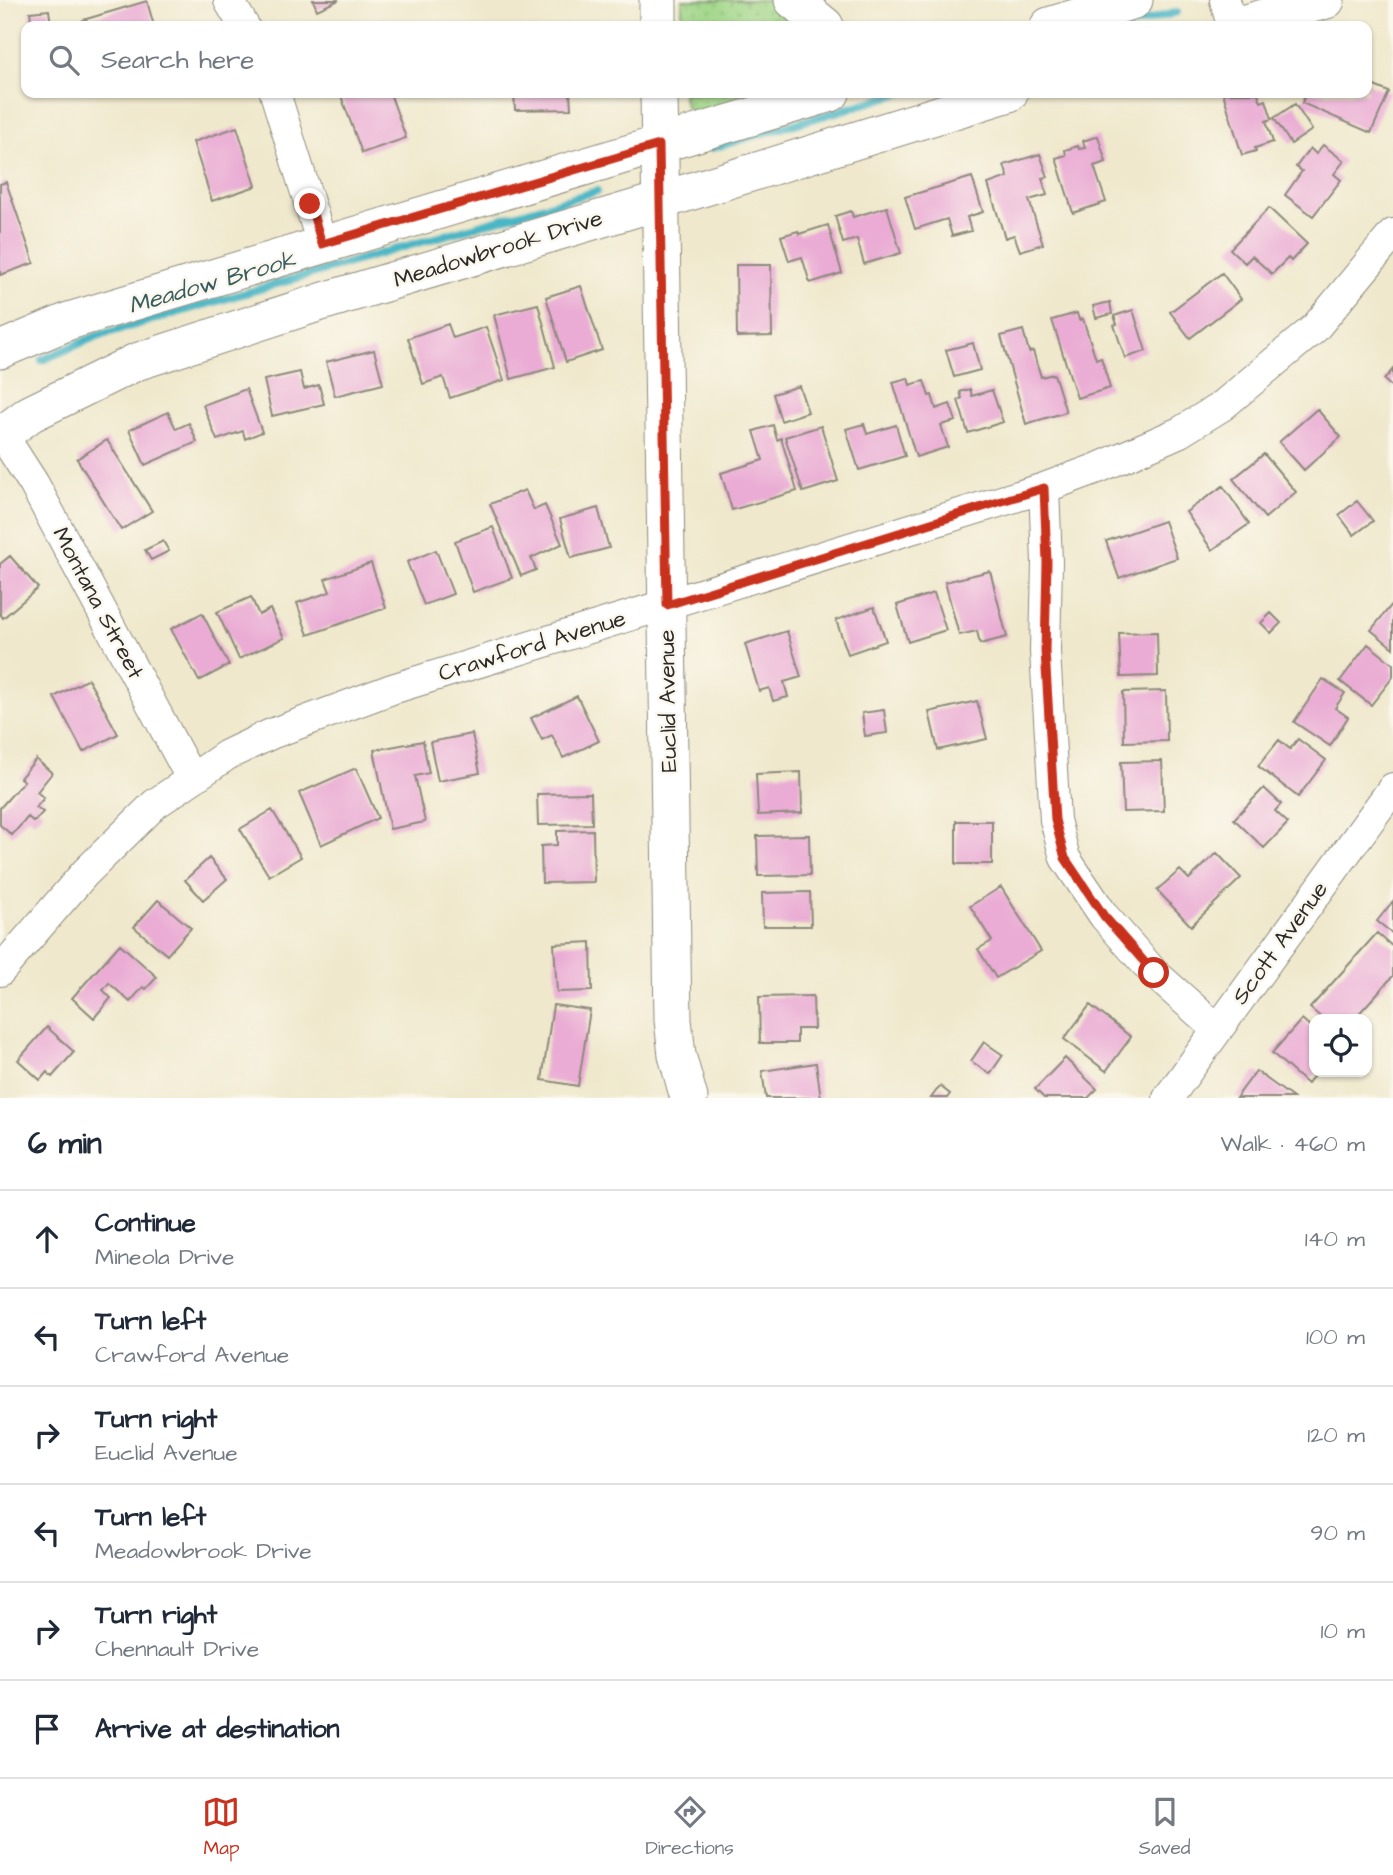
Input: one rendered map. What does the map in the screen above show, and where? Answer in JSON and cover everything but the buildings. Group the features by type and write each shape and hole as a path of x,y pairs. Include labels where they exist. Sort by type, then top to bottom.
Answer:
{"street":[{"path":"658,0 658,21"},
{"path":"793,0 819,21"},
{"path":"1065,21 1134,0"},
{"path":"1225,0 1232,21"},
{"path":"1252,21 1326,0"},
{"path":"229,1 241,21"},
{"path":"277,98 322,244"},
{"name":"Euclid Avenue","path":"659,98 673,1020 677,1055 689,1098"},
{"path":"0,351 69,321 814,98"},
{"name":"Meadowbrook Drive","path":"1,433 30,414 136,362 321,302 993,98"},
{"name":"Crawford Avenue","path":"0,971 85,873 155,804 227,755 271,734 393,688 1044,488 1180,432 1222,406 1315,328 1393,234"},
{"name":"Montana Street","path":"1,433 34,484 191,778"},
{"path":"1044,488 1047,562 1046,664 1055,820 1065,858 1104,916 1154,973 1217,1029"},
{"name":"Scott Avenue","path":"1168,1098 1393,788"}],"green space":[{"path":"682,0 780,0 803,21 682,21"},
{"path":"684,98 753,98 701,113 692,112"}],"waterway":[{"name":"Meadow Brook","path":"1146,21 1177,12"},
{"name":"Meadow Brook","path":"712,148 884,98"},
{"name":"Meadow Brook","path":"42,360 97,336 597,191"}],"route":[{"path":"310,204 322,244 659,145 667,605 1044,488 1047,562 1045,651 1055,820 1065,858 1104,916 1154,973"}]}
